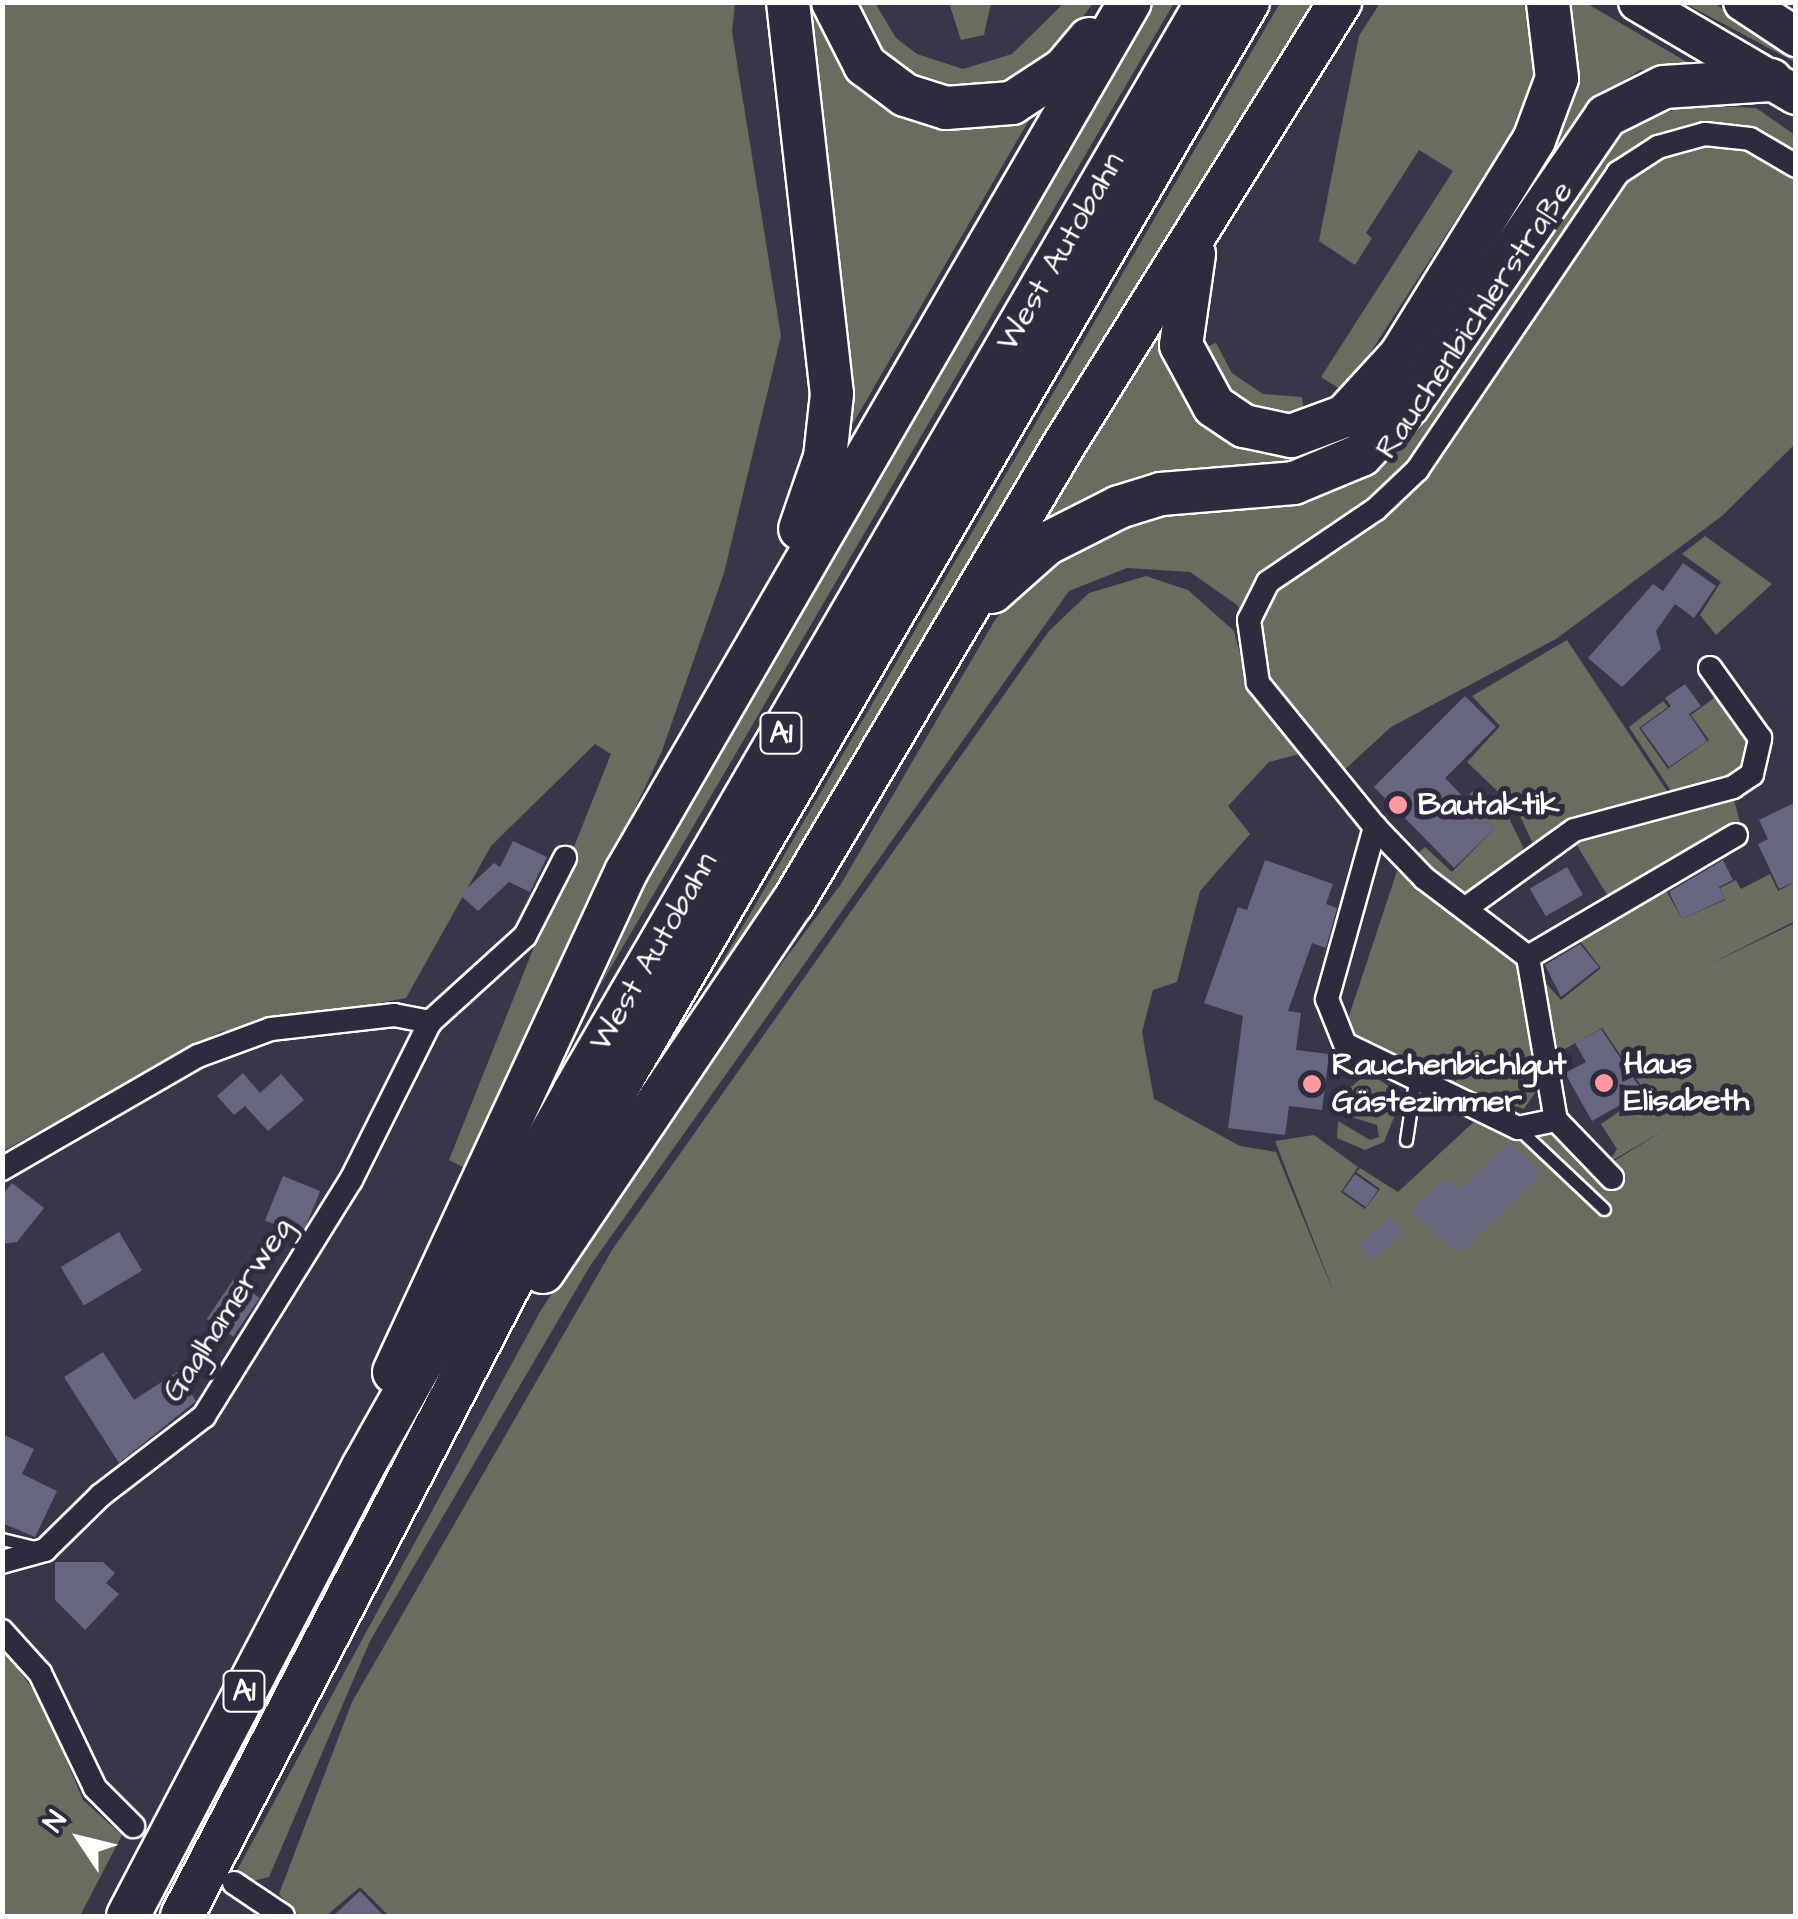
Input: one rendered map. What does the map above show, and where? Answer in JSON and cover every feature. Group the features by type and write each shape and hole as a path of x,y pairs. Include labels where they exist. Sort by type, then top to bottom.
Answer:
{"highway":[{"path":"787,591 796,536 825,457 832,394 788,2"},
{"path":"833,2 849,45 875,75 918,100 963,110 1012,103 1048,82 1116,2"},
{"path":"363,1468 400,1352 554,1014 654,819 1130,2"},
{"name":"West Autobahn","path":"128,1916 363,1468 1207,2"},
{"name":"West Autobahn","path":"182,1916 592,1130 1248,2"},
{"path":"469,1364 535,1285 794,902 963,612 1340,2"},
{"path":"1200,224 1181,345 1207,399 1244,426 1290,436 1345,416 1400,356 1534,140 1558,58 1548,2"},
{"path":"963,612 1094,516 1161,494 1294,483 1362,455 1409,404 1572,155 1606,116 1664,87 1783,88"}],"main road":[{"path":"1638,2 1783,88"},
{"path":"1743,2 1796,37"}],"street":[{"name":"Rauchenbichlerstraße","path":"1528,957 1375,827 1258,683 1247,638 1255,601 1268,582 1376,509 1417,470 1589,208 1632,163 1673,140 1721,134 1750,139 1796,166"},
{"path":"1466,908 1574,830 1734,787 1752,774 1760,738 1710,668"},
{"path":"1375,827 1327,999 1346,1044 1518,1128 1556,1120"},
{"path":"1612,1178 1556,1120 1528,957 1736,835"},
{"name":"Gaglhamerweg","path":"2,1562 46,1550 101,1495 204,1416 352,1180 430,1022 526,936 565,858"},
{"path":"2,1169 198,1056 271,1029 394,1016 430,1022"},
{"path":"2,1631 40,1673 95,1788 133,1826"},
{"path":"234,1883 282,1916"}],"lane":[{"path":"1406,1140 1415,1081"},
{"path":"1518,1128 1604,1210"},
{"path":"2,1539 46,1550"}],"shaded area":[{"path":"3,3 735,3 732,32 781,336 724,573 662,751 465,1168 449,1160 611,754 595,744 491,846 406,998 220,1032 3,1151"},
{"path":"797,3 818,3 940,117 1009,125 1011,110 1043,96 848,432"},
{"path":"857,3 875,3 896,38 917,54 963,69 1012,54 1064,3 1093,3 1054,56 999,87 935,89 883,60"},
{"path":"949,3 991,3 984,35 961,40"},
{"path":"1149,3 1174,3 600,986 672,825"},
{"path":"1280,3 1323,3 804,854 662,1065"},
{"path":"1380,3 1524,3 1536,71 1527,109 1345,392 1321,377 1453,171 1419,150 1366,233 1372,238 1355,265 1319,241 1359,36"},
{"path":"1559,3 1586,3 1699,69 1640,70 1585,106 1583,121 1340,453 1025,539 1163,313 1191,401 1316,440 1537,159"},
{"path":"1684,3 1714,3 1795,62"},
{"path":"1691,105 1756,108 1795,135 1795,444 1722,516 1556,639 1391,727 1341,773 1274,691 1237,605 1190,572 1127,568 1069,591 590,1266 370,1641 269,1877 247,1882 236,1872 541,1310 692,1083 841,884 995,620 1043,564 1114,522 1389,455 1432,409 1578,179 1632,123"},
{"path":"1216,343 1232,373 1263,394 1302,397 1304,413 1257,410 1220,384 1200,349"},
{"path":"1705,536 1772,584 1716,635 1700,615 1721,582 1682,554"},
{"path":"1146,576 1188,590 1234,631 1251,694 1303,753 1269,762 1228,806 1250,834 1200,891 1177,982 1153,990 1142,1032 1154,1099 1240,1146 1276,1152 1336,1298 1275,1141 1314,1135 1358,1167 1341,1192 1365,1209 1380,1189 1356,1172 1360,1168 1398,1192 1480,1116 1551,1126 1598,1171 1666,1129 1608,1163 1617,1149 1601,1124 1646,1093 1602,1028 1547,1059 1534,970 1561,1000 1601,968 1573,932 1662,883 1682,919 1725,900 1720,888 1736,880 1741,889 1770,874 1778,891 1795,882 1795,921 1706,966 1795,923 1795,1916 389,1916 360,1887 326,1916 299,1916 279,1894 352,1702 612,1250 1049,631 1089,593"},
{"path":"1567,640 1671,797 1535,848 1517,810 1467,762 1500,726 1472,696"},
{"path":"1718,695 1754,743 1744,772 1675,797 1629,727 1663,701 1668,707 1639,728 1668,769 1709,740 1691,715"},
{"path":"1473,791 1509,818 1523,847 1517,866 1468,897 1413,857 1425,847 1452,872 1494,829 1464,799"},
{"path":"1732,793 1740,822 1609,898 1573,839"},
{"path":"1397,871 1516,960 1539,1087 1524,1109 1410,1072 1360,1042 1347,1022"},
{"path":"1368,1073 1403,1095 1384,1142 1365,1150 1337,1138 1338,1121 1370,1140 1379,1137 1377,1125 1341,1114 1351,1087"},
{"path":"2,1647 42,1702 83,1800 122,1835 80,1916 3,1916"}],"building":[{"path":"1683,563 1716,586 1694,618 1675,604 1656,631 1661,649 1622,687 1588,658 1653,584 1663,591"},
{"path":"1685,684 1701,706 1689,714 1707,741 1669,767 1641,728 1671,706 1665,698"},
{"path":"1465,696 1496,727 1445,778 1494,829 1454,868 1374,787"},
{"path":"1796,802 1796,881 1779,889 1758,844 1768,839 1759,820"},
{"path":"513,841 547,857 530,892 509,882 478,911 460,895 494,863 500,867"},
{"path":"1265,860 1333,884 1326,904 1337,908 1326,948 1312,943 1288,1011 1301,1013 1296,1050 1329,1054 1322,1110 1289,1106 1285,1135 1228,1128 1243,1016 1204,1003 1238,907 1247,910"},
{"path":"1723,860 1733,880 1719,887 1725,899 1682,919 1669,892"},
{"path":"1567,867 1583,895 1546,916 1530,889"},
{"path":"1580,944 1599,967 1561,997 1545,965"},
{"name":"Haus Elisabeth","path":"1601,1029 1643,1092 1592,1121 1565,1073 1586,1062 1575,1043"},
{"path":"243,1073 260,1093 281,1074 304,1100 268,1131 245,1106 234,1115 217,1096"},
{"path":"1510,1142 1541,1174 1460,1253 1410,1212 1446,1177 1459,1191"},
{"path":"1355,1174 1378,1190 1366,1207 1343,1191"},
{"path":"283,1176 320,1191 302,1235 265,1221"},
{"path":"12,1183 44,1208 17,1242 2,1244 2,1195"},
{"path":"1390,1218 1403,1233 1372,1260 1359,1245"},
{"path":"119,1232 142,1271 84,1306 61,1267"},
{"path":"233,1280 260,1298 233,1337 207,1319"},
{"path":"103,1352 134,1400 177,1372 196,1401 119,1463 64,1377"},
{"path":"2,1434 34,1449 22,1474 57,1491 35,1537 2,1523"},
{"path":"55,1562 103,1562 115,1573 106,1583 119,1594 85,1630 55,1600"},
{"path":"360,1891 384,1916 333,1916"}],"place":[{"name":"Bautaktik","path":"1398,805"},
{"name":"Haus Elisabeth","path":"1604,1083"},
{"name":"Rauchenbichlgut Gästezimmer","path":"1312,1084"}]}
